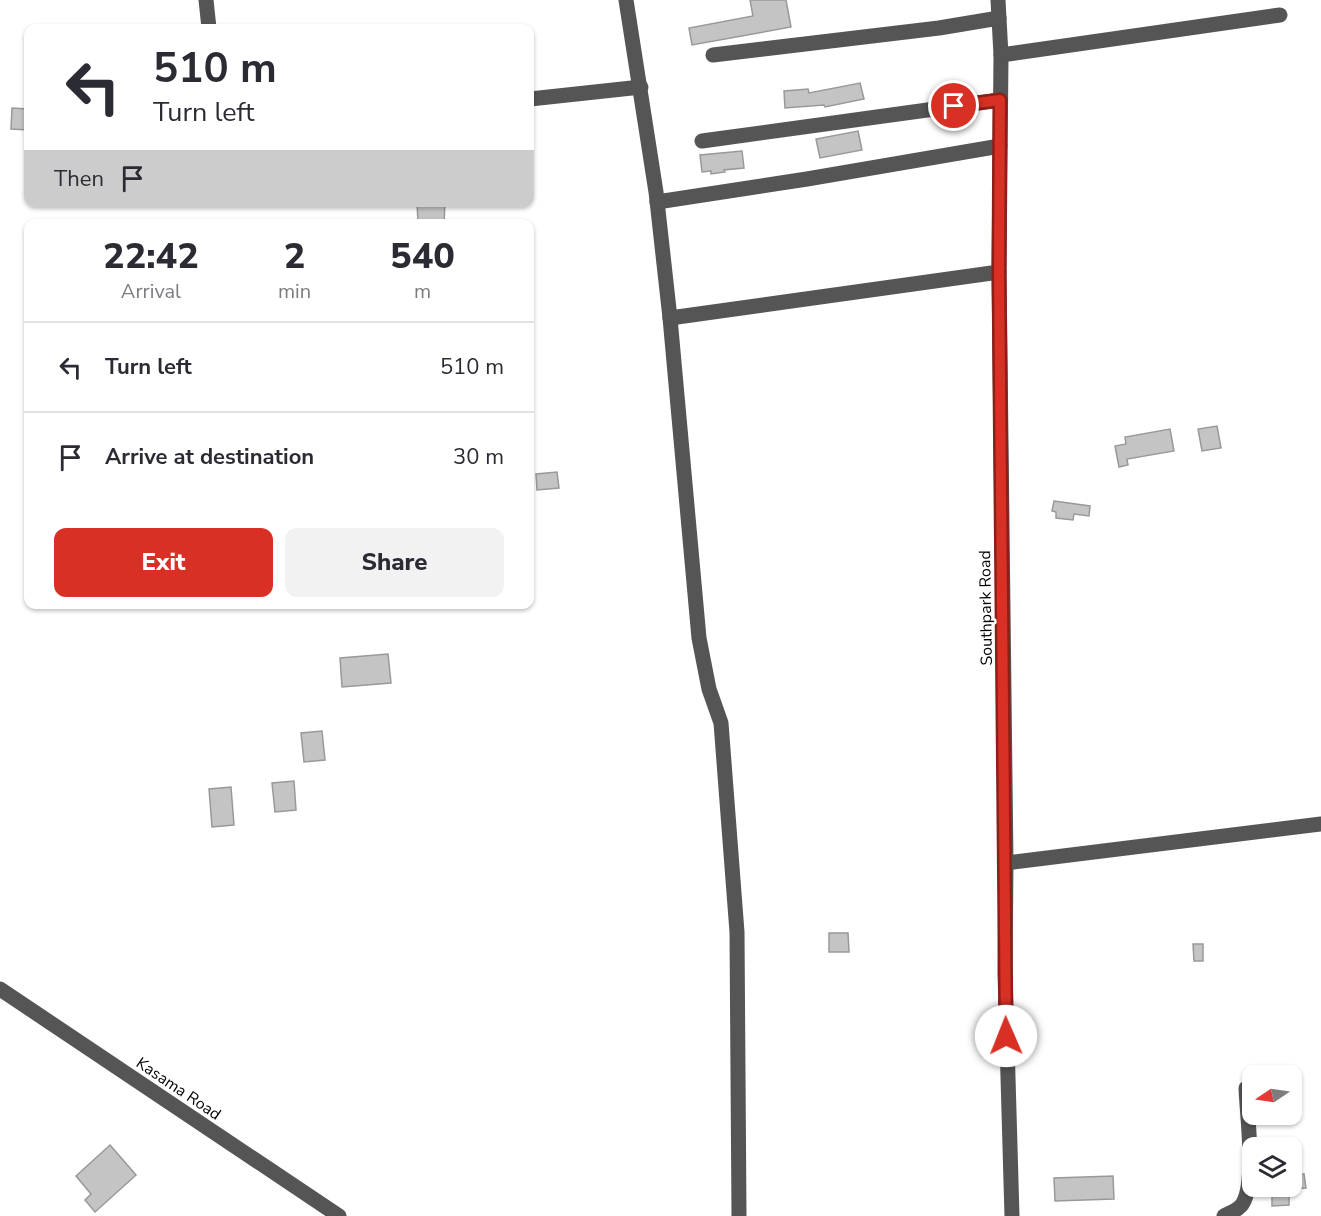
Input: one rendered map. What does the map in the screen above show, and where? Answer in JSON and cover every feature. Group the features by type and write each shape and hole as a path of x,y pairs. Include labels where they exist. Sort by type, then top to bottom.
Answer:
{"street":[{"path":"206,0 209,24"},
{"path":"626,0 657,202 670,318 699,638 709,689 721,723 736,932 740,1216"},
{"name":"Southpark Road","path":"998,0 1001,55 999,272 1006,863 1005,973 1012,1216"},
{"path":"1001,55 1280,15"},
{"path":"713,55 939,28 999,18"},
{"path":"534,99 641,87"},
{"path":"702,141 1000,100"},
{"path":"657,202 999,146"},
{"path":"670,318 999,272"},
{"path":"1006,863 1321,824"},
{"name":"Kasama Road","path":"0,989 339,1216"},
{"path":"1224,1216 1242,1206 1247,1193 1250,1173 1248,1125"}],"building":[{"path":"750,0 786,0 791,27 692,45 689,28 753,16"},
{"path":"860,83 864,99 825,107 824,105 785,108 784,91 808,89 809,93"},
{"path":"12,108 24,109 24,130 11,129"},
{"path":"858,131 862,150 820,158 816,139"},
{"path":"742,151 744,168 711,174 711,171 702,172 700,155"},
{"path":"417,207 445,207 444,219 418,219"},
{"path":"1217,426 1221,448 1202,451 1198,429"},
{"path":"1170,429 1174,451 1127,459 1128,465 1119,467 1115,446 1126,444 1125,437"},
{"path":"557,472 559,488 537,490 536,474"},
{"path":"1054,501 1090,506 1089,516 1074,514 1073,520 1056,518 1056,512 1052,511"},
{"path":"388,654 391,683 342,687 340,658"},
{"path":"322,731 325,760 304,762 301,733"},
{"path":"294,781 296,810 275,812 272,783"},
{"path":"231,787 234,825 212,827 209,789"},
{"path":"829,933 848,933 849,952 829,952"},
{"path":"1193,944 1203,944 1203,961 1194,961"},
{"path":"110,1145 136,1175 95,1212 85,1200 91,1194 76,1176"},
{"path":"1302,1174 1304,1174 1306,1188 1302,1188"},
{"path":"1113,1176 1114,1199 1055,1201 1054,1178"},
{"path":"1272,1197 1289,1197 1289,1205 1272,1206"}],"route":[{"path":"954,106 1000,100 999,272 1006,1036"}]}
